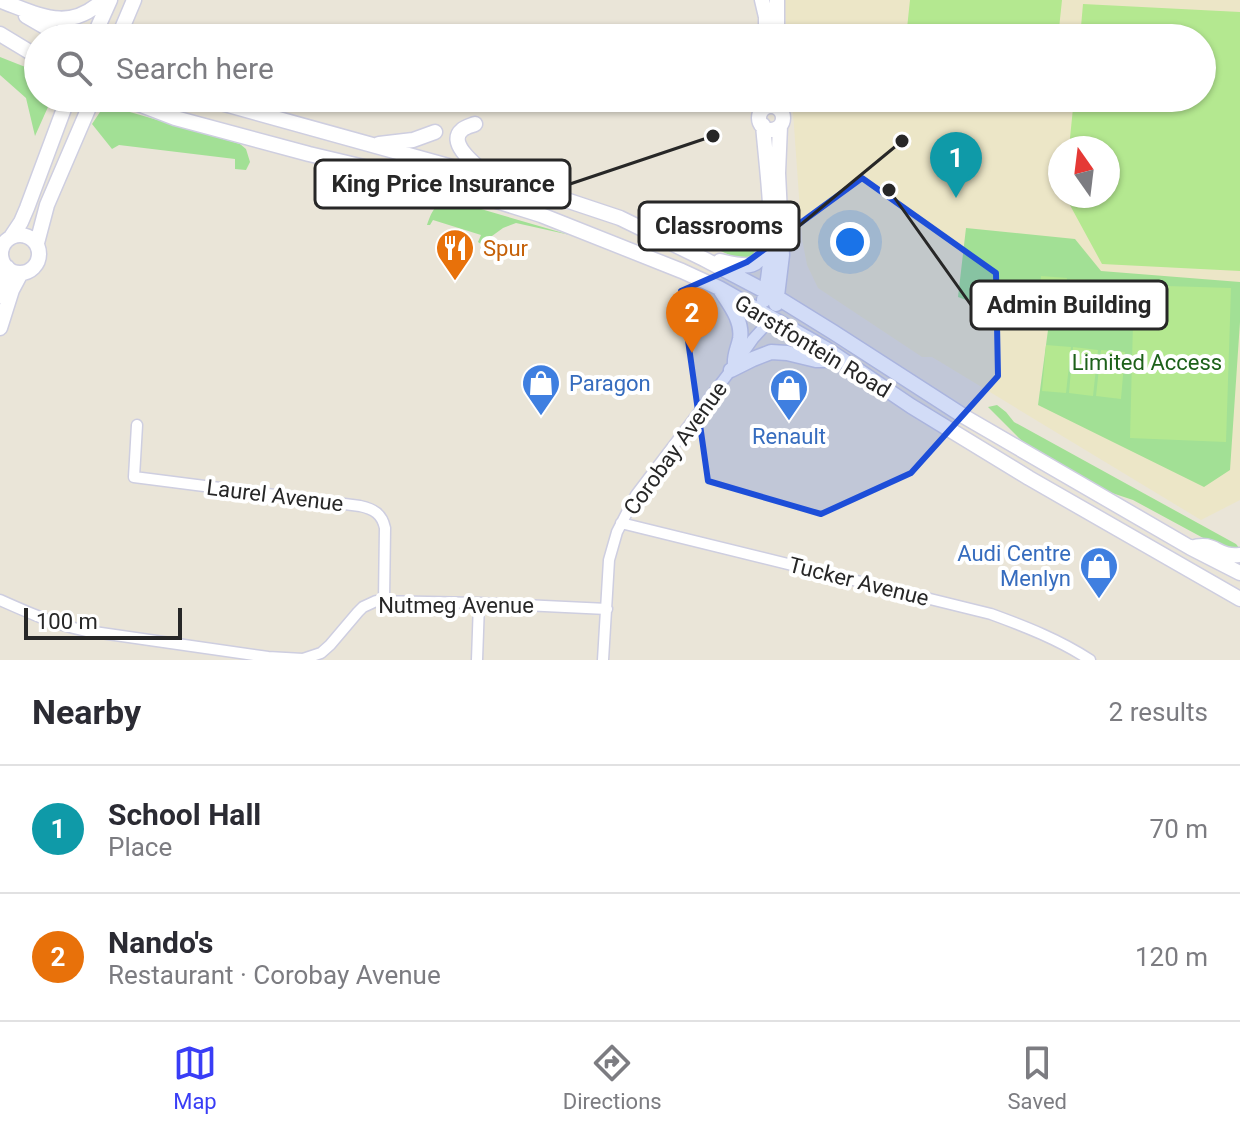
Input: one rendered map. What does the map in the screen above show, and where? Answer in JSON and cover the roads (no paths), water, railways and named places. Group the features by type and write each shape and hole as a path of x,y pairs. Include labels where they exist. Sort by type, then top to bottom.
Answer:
{"main road":[{"path":"3,1 58,20 82,15 103,0"},
{"path":"99,24 110,0"},
{"path":"124,24 134,0"},
{"path":"762,0 767,24"},
{"path":"777,0 777,24"},
{"path":"3,1 37,24"},
{"path":"0,34 24,49"},
{"path":"1,322 12,290 2,249 6,238 21,222 63,112"},
{"path":"7,264 32,269 36,264 39,253 37,243 47,205 87,112"},
{"name":"Garstfontein Road","path":"159,112 541,215 630,248 719,288 842,360 995,457 1234,596"},
{"name":"Garstfontein Road","path":"253,112 542,192 620,218 772,295 965,417 1191,548 1240,573"},
{"name":"Corobay Avenue","path":"762,112 772,224 772,295"},
{"name":"Corobay Avenue","path":"766,315 782,255 778,173 783,115 780,112"},
{"path":"475,124 459,132 458,141 464,154 490,178"},
{"path":"763,125 773,129 780,126"},
{"path":"371,145 413,140 435,132"},
{"path":"704,259 744,266 755,264 764,254 772,224"},
{"path":"6,238 28,236 37,243"},
{"path":"0,296 7,264"},
{"path":"719,288 740,327 733,368"},
{"path":"733,368 771,352 816,360 842,360"},
{"path":"1191,548 1205,544 1227,555 1240,555"},
{"path":"1234,596 1240,610"}],"street":[{"name":"Corobay Avenue","path":"603,660 609,560 621,523 636,495 733,368 766,315"},
{"name":"Laurel Avenue","path":"137,425 134,477 360,506 378,513 385,528 384,600"},
{"name":"Tucker Avenue","path":"621,523 984,612 1047,637 1090,660"},
{"name":"Nutmeg Avenue","path":"0,600 46,620 87,631 268,657 303,659 321,653 363,607 384,600 607,609"},
{"path":"477,660 479,603"}],"place":[{"name":"King Price Insurance","path":"713,136"},
{"name":"Classrooms","path":"902,141"},
{"name":"Admin Building","path":"889,190"},
{"name":"School Hall","path":"956,198"},
{"name":"Spur","path":"455,282"},
{"name":"Nando's","path":"692,353"},
{"name":"Paragon","path":"541,417"},
{"name":"Renault","path":"789,422"},
{"name":"Audi Centre Menlyn","path":"1099,600"}],"park label":[{"name":"Limited Access","path":"1147,362"}]}
